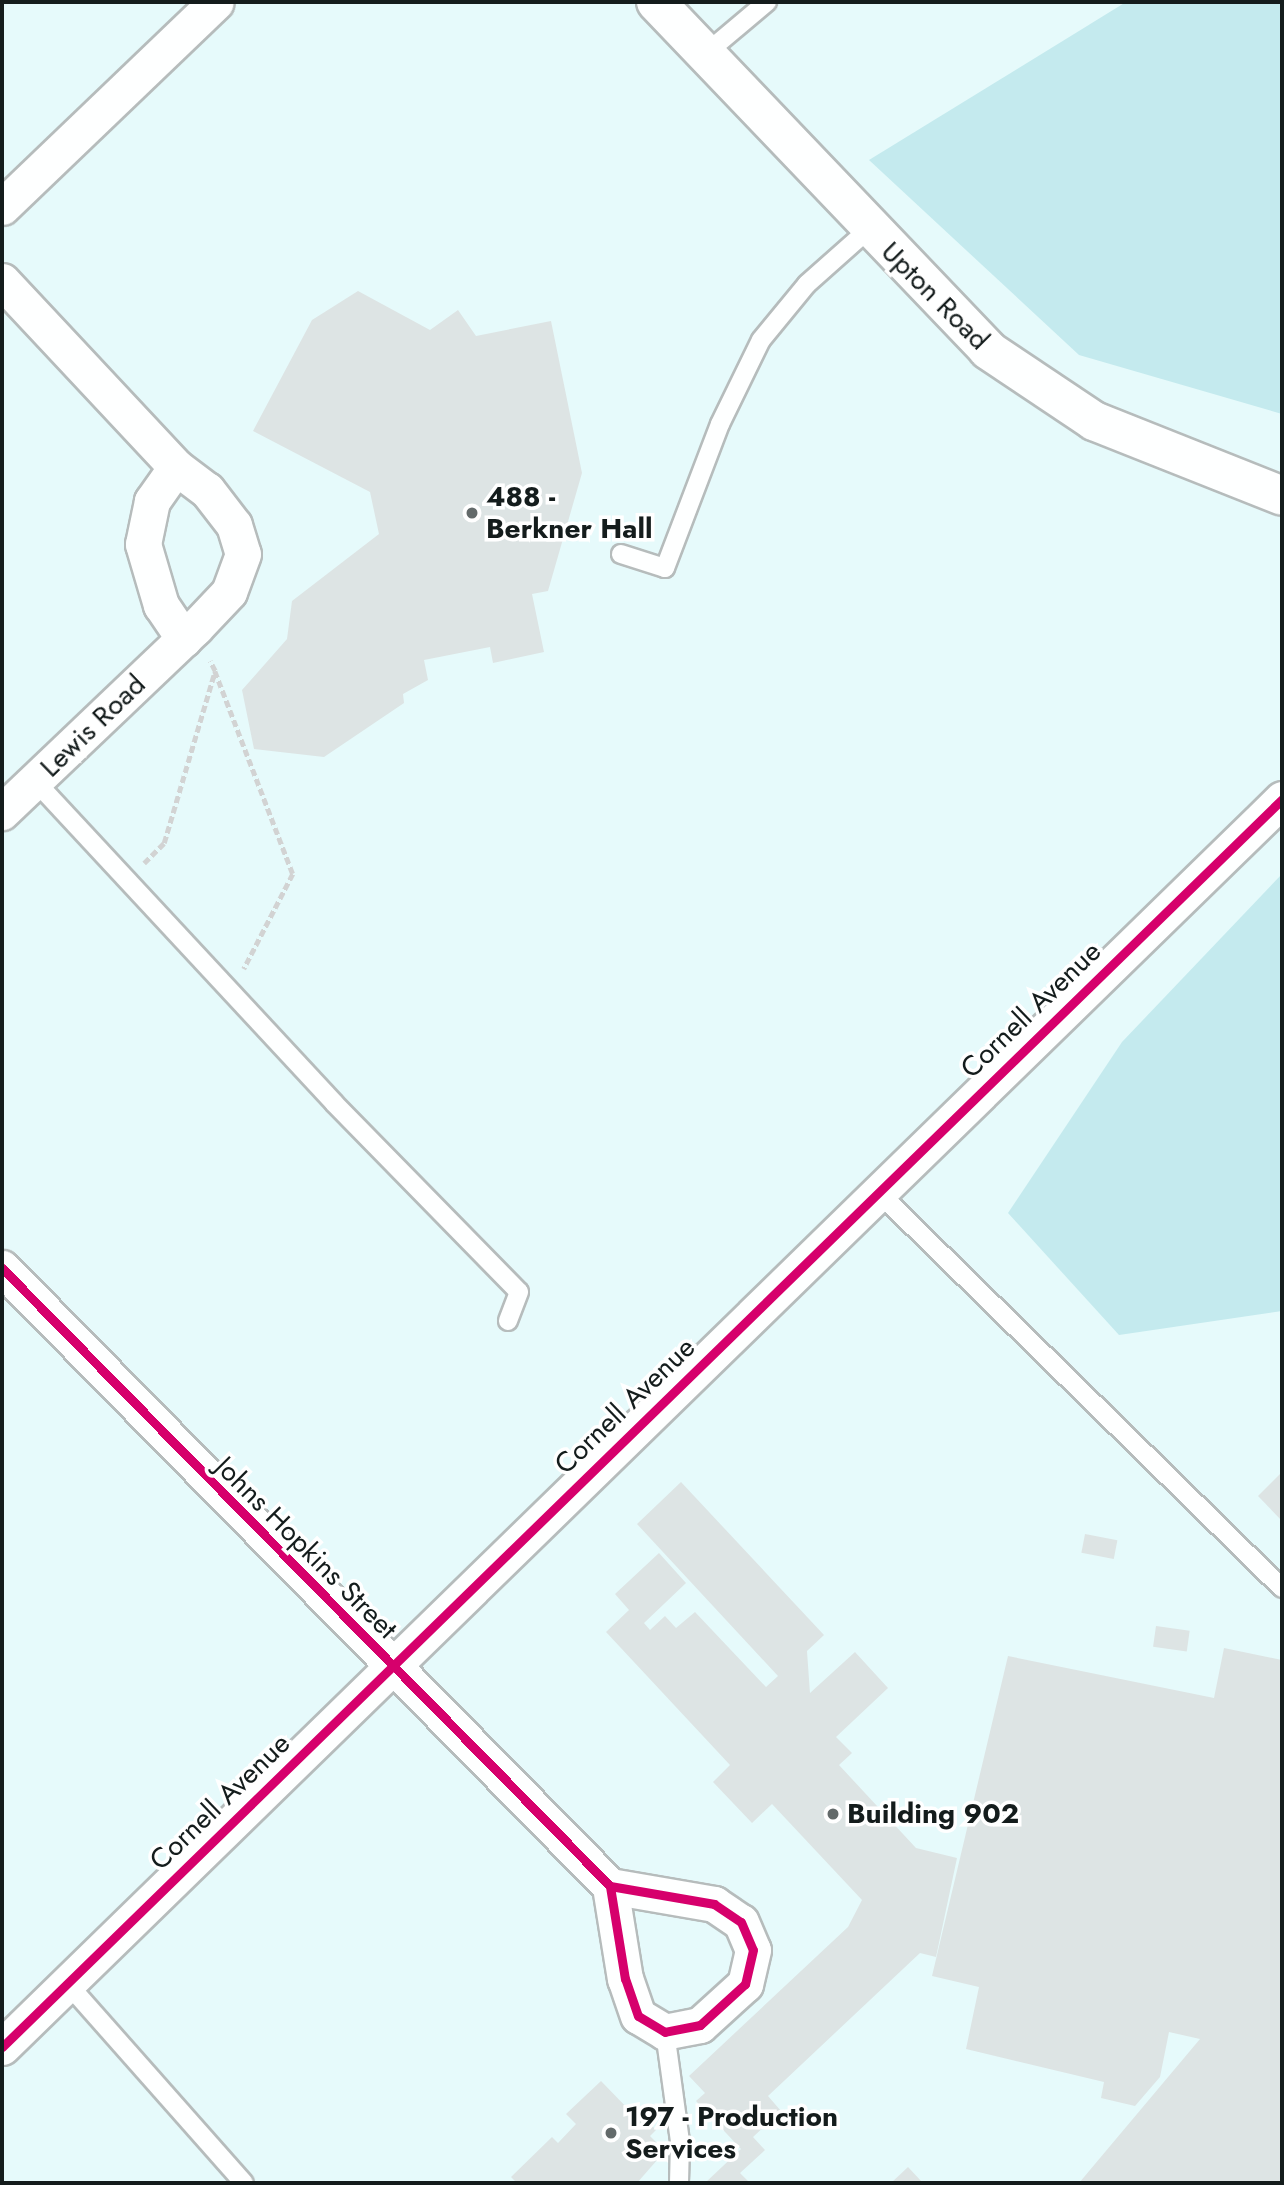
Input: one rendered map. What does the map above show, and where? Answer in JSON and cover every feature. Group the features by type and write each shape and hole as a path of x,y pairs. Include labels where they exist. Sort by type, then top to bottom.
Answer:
{"street":[{"path":"2,207 216,2"},
{"name":"Upton Road","path":"656,2 869,229 988,350 1094,421 1282,496"},
{"path":"2,281 176,467 152,501 143,544 161,605 190,633"},
{"name":"Lewis Road","path":"2,812 190,633 229,592 243,554 234,525 207,491 176,467"},
{"name":"Cornell Avenue","path":"2,2047 1282,799"},
{"name":"Johns Hopkins Street","path":"2,1268 610,1886"},
{"path":"610,1886 714,1904 741,1922 753,1951 745,1984 724,2006 700,2025 665,2032 638,2016 625,1979 610,1886"}],"lane":[{"path":"705,54 767,2"},
{"path":"621,554 665,568 720,424 761,340 807,284 869,229"},
{"path":"35,781 231,993 519,1292 508,1321"},
{"path":"877,1191 1282,1588"},
{"path":"67,1983 244,2183"},
{"path":"665,2032 680,2142 679,2183"}],"path":[{"path":"190,633 215,671 293,874 231,993"},
{"path":"125,880 164,843 215,671"}],"shaded area":[{"path":"2,2 1282,2 1282,2183 2,2183"},
{"path":"1126,2 1282,2 1282,414 1079,355 869,160"},
{"path":"1282,874 1282,1311 1119,1335 1008,1213 1122,1042"}],"building":[{"name":"488 - Berkner Hall","path":"358,291 430,330 458,310 476,336 551,321 582,473 548,591 532,594 544,652 493,663 490,647 424,660 428,680 403,694 404,703 324,757 254,749 242,690 287,639 292,601 379,534 370,492 253,431 312,320"},
{"path":"1282,1472 1282,1521 1258,1496"},
{"name":"Building 902","path":"681,1482 824,1635 807,1651 810,1693 855,1652 888,1688 836,1737 852,1753 839,1765 916,1848 957,1858 936,1957 920,1953 768,2096 781,2111 753,2137 765,2150 740,2173 750,2183 705,2183 741,2149 696,2101 705,2093 689,2076 848,1927 862,1900 772,1804 752,1823 713,1782 730,1765 606,1632 629,1610 615,1594 659,1553 686,1583 644,1623 650,1630 665,1616 676,1628 695,1612 766,1687 778,1676 637,1524"},
{"path":"1085,1534 1117,1540 1114,1559 1081,1553"},
{"path":"1156,1626 1190,1631 1187,1652 1153,1647"},
{"path":"1224,1648 1282,1660 1282,2183 1079,2183 1200,2039 1169,2032 1160,2077 1135,2106 1101,2098 1104,2082 966,2049 979,1987 932,1976 1008,1656 1214,1698"},
{"name":"197 - Production Services","path":"601,2081 633,2114 637,2110 656,2130 650,2136 665,2151 637,2183 517,2183 511,2177 552,2137 558,2143 576,2124 566,2114"},
{"path":"908,2167 923,2183 891,2183"}],"cycle path":[{"path":"2,2047 1282,799"},
{"path":"2,1268 610,1886 714,1904 741,1922 753,1950 745,1984 700,2025 665,2032 638,2016 625,1979 610,1886"}],"place":[{"name":"488 - Berkner Hall","path":"472,513"},
{"name":"Building 902","path":"833,1814"},
{"name":"197 - Production Services","path":"611,2133"}]}
